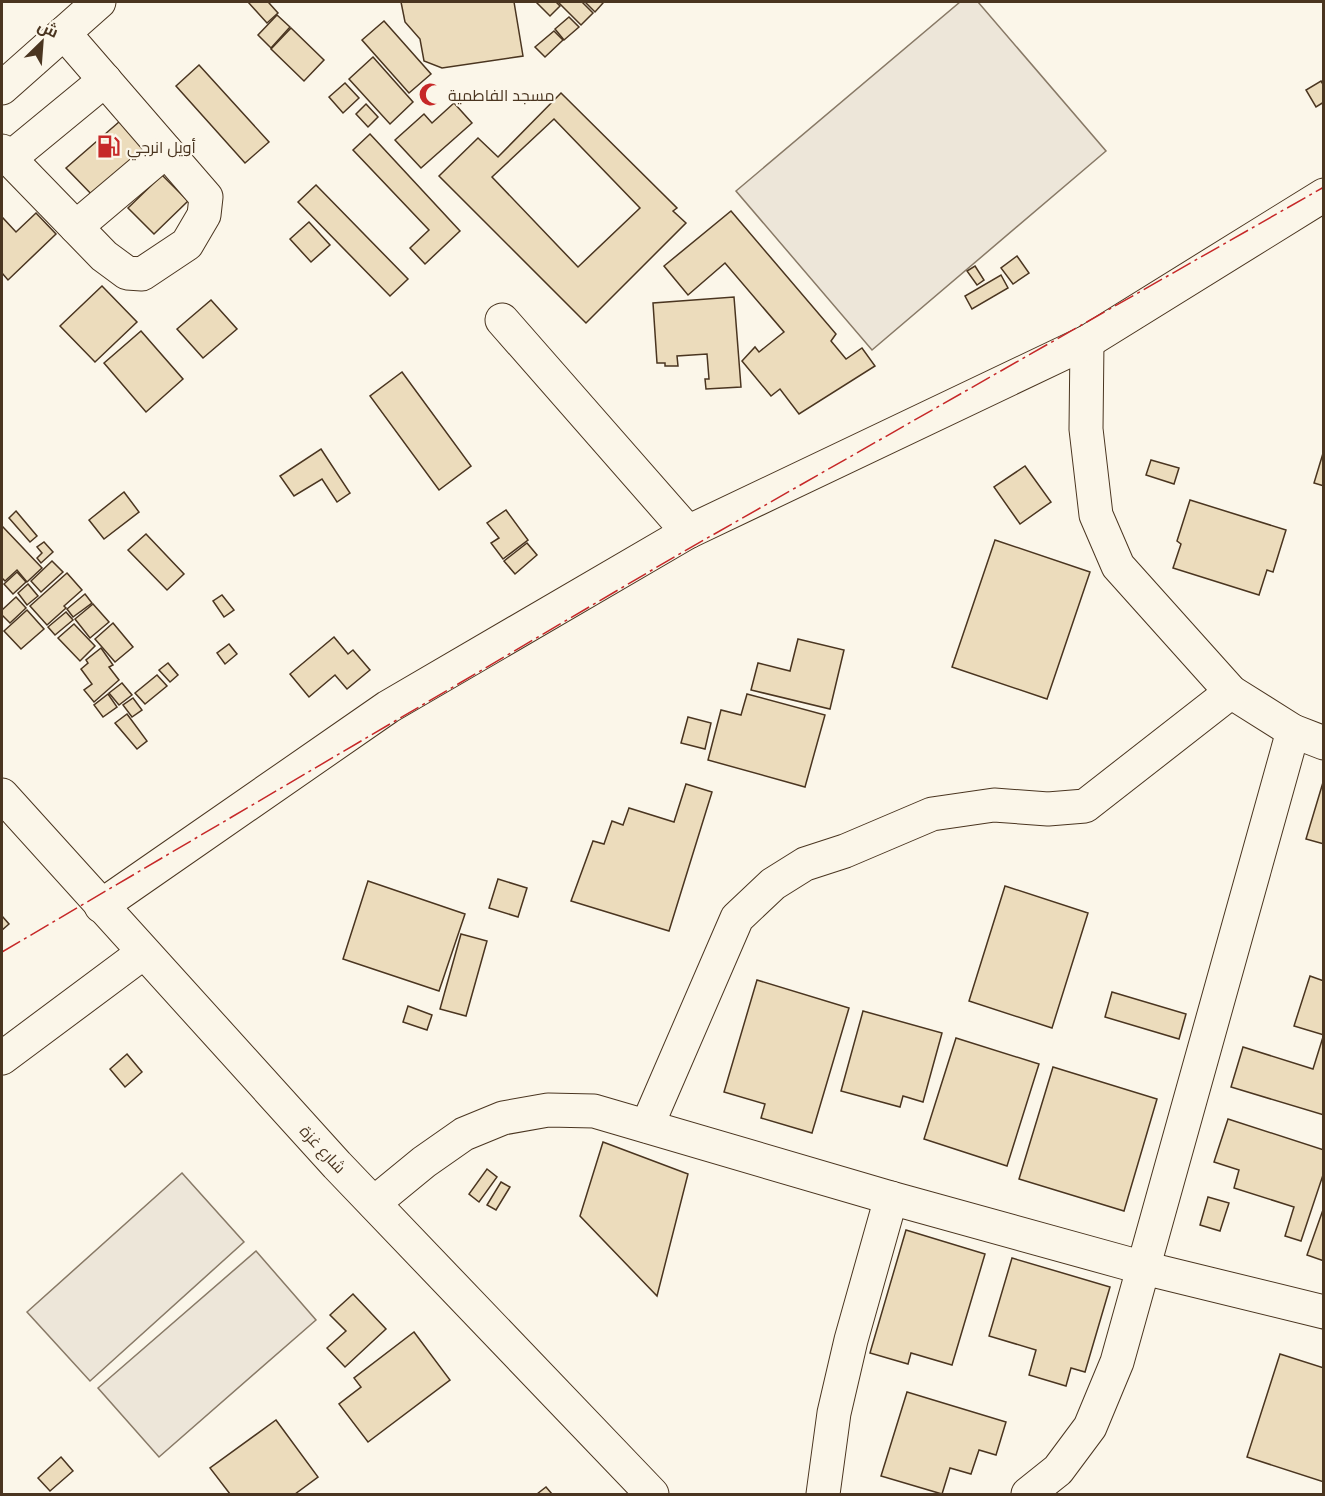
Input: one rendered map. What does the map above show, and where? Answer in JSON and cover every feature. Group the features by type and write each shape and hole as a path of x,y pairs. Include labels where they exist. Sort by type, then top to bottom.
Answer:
{"street":[{"path":"2,88 99,2"},
{"path":"64,33 105,80 206,197 204,215 187,244 142,274 127,273 104,256 5,155 105,80"},
{"path":"76,227 166,151"},
{"path":"101,906 388,707 688,532 1087,342 1323,195"},
{"path":"502,320 688,532"},
{"path":"1087,342 1086,429 1096,515 1118,566 1231,692 1293,731 1323,743"},
{"path":"647,1126 737,918 773,884 805,864 845,851 932,814 994,806 1048,809 1085,806 1231,692"},
{"path":"1028,1494 1058,1470 1090,1426 1117,1362 1293,731"},
{"name":"شارع غزة","path":"2,795 374,1203 652,1494"},
{"path":"2,1058 143,952"},
{"path":"374,1203 424,1162 464,1134 503,1118 548,1110 594,1111 891,1198 1144,1268 1323,1312"},
{"path":"823,1494 834,1413 848,1350 891,1198"}],"shaded area":[{"path":"960,2 978,2 1106,151 872,350 736,191"},
{"path":"182,1173 244,1242 90,1381 27,1312"},
{"path":"256,1251 316,1320 159,1457 98,1388"}],"building":[{"path":"248,2 271,2 269,3 278,13 267,23"},
{"path":"401,2 514,2 523,56 442,68 424,61 420,39 405,22"},
{"path":"536,2 556,2 560,6 550,16"},
{"path":"558,2 582,2 593,13 581,25"},
{"path":"585,2 601,2 603,3 595,12"},
{"path":"277,15 290,27 271,48 258,35"},
{"path":"569,17 579,27 564,40 555,29"},
{"path":"384,21 431,74 409,93 362,40"},
{"path":"291,28 324,60 304,81 271,49"},
{"path":"554,31 563,40 545,57 535,47"},
{"path":"373,57 413,102 390,124 349,79"},
{"path":"199,65 269,142 245,163 176,86"},
{"path":"1321,81 1324,86 1324,102 1316,107 1306,90"},
{"path":"345,83 359,98 343,113 329,97"},
{"path":"561,93 677,208 673,211 686,223 586,323 439,176 478,138 498,157","holes":["554,119 640,208 578,267 492,177"]},
{"path":"454,103 472,123 421,168 395,140 424,114 432,123"},
{"path":"366,104 378,117 368,127 356,114"},
{"path":"127,115 154,150 97,200 66,168"},
{"path":"370,134 460,231 425,264 410,248 429,230 353,150"},
{"path":"162,175 188,201 154,234 128,208"},
{"path":"316,185 408,279 390,296 298,202"},
{"path":"731,211 836,334 831,341 846,359 862,348 875,366 799,414 780,389 771,396 742,361 755,347 759,352 784,332 725,263 688,295 664,266"},
{"path":"36,213 56,234 8,280 2,273 2,217 16,232"},
{"path":"309,222 330,245 311,262 290,239"},
{"path":"1017,256 1029,273 1013,284 1001,268"},
{"path":"975,266 984,280 977,285 967,271"},
{"path":"1001,275 1008,288 972,309 965,296"},
{"path":"102,286 137,322 95,362 60,326"},
{"path":"734,297 741,387 706,389 705,379 709,379 707,354 677,356 678,366 665,366 665,363 657,363 653,303"},
{"path":"211,300 237,329 203,358 177,329"},
{"path":"141,331 183,379 146,412 104,363"},
{"path":"402,372 471,466 439,490 370,396"},
{"path":"321,449 350,493 337,502 322,479 294,496 280,476"},
{"path":"1324,450 1324,486 1314,483"},
{"path":"1151,460 1179,468 1174,484 1146,475"},
{"path":"1025,466 1051,502 1020,524 994,487"},
{"path":"124,492 139,512 104,539 89,520"},
{"path":"1190,500 1286,530 1273,572 1267,570 1259,595 1173,568 1181,544 1177,541"},
{"path":"506,510 528,540 503,559 491,543 499,538 487,523"},
{"path":"16,511 37,536 30,542 9,518"},
{"path":"3,527 42,568 27,582 17,570 5,581 2,578"},
{"path":"146,534 184,574 167,590 128,550"},
{"path":"995,540 1090,572 1047,699 952,667"},
{"path":"44,542 53,552 41,563 37,558 42,553 37,547"},
{"path":"527,543 537,555 515,574 504,561"},
{"path":"52,561 63,572 41,592 31,581"},
{"path":"17,572 26,582 13,594 4,584"},
{"path":"67,573 82,590 47,625 30,606"},
{"path":"28,584 38,596 27,605 18,593"},
{"path":"85,594 92,603 73,617 67,609"},
{"path":"222,595 234,610 224,617 213,601"},
{"path":"16,597 26,608 10,623 2,615 2,610"},
{"path":"93,604 109,622 90,638 75,619"},
{"path":"27,610 44,629 21,649 4,631"},
{"path":"66,612 73,620 55,635 48,627"},
{"path":"113,623 133,647 115,662 95,639"},
{"path":"74,624 95,646 80,661 58,638"},
{"path":"334,637 348,654 353,650 370,670 347,689 335,675 309,697 290,674"},
{"path":"798,639 844,650 830,709 751,690 758,663 790,671"},
{"path":"229,644 237,654 225,664 217,653"},
{"path":"101,648 113,665 109,667 119,680 94,702 84,690 92,684 81,669 88,663 86,660"},
{"path":"168,663 178,675 170,682 159,670"},
{"path":"157,675 167,686 145,704 135,693"},
{"path":"122,683 132,695 119,705 109,693"},
{"path":"108,694 117,707 103,717 94,705"},
{"path":"747,694 825,715 805,787 708,760 721,710 741,715"},
{"path":"133,698 142,710 132,717 123,705"},
{"path":"127,714 147,741 137,749 115,723"},
{"path":"688,717 711,723 705,749 681,743"},
{"path":"1324,779 1324,844 1306,839"},
{"path":"686,784 712,792 669,931 571,901 593,841 604,844 612,821 623,825 629,808 674,822"},
{"path":"498,879 527,888 518,917 489,908"},
{"path":"368,881 465,914 439,991 343,959"},
{"path":"1005,886 1088,913 1052,1028 969,1001"},
{"path":"2,916 9,924 2,930"},
{"path":"461,934 487,941 466,1016 440,1009"},
{"path":"1310,976 1324,981 1324,1035 1294,1026"},
{"path":"757,980 849,1008 812,1133 761,1118 765,1104 724,1092"},
{"path":"1112,992 1186,1014 1179,1039 1105,1017"},
{"path":"408,1006 432,1015 427,1030 403,1022"},
{"path":"863,1011 942,1033 923,1102 903,1096 900,1107 841,1091"},
{"path":"1323,1037 1324,1115 1231,1087 1243,1047 1313,1069"},
{"path":"956,1038 1039,1064 1007,1166 924,1139"},
{"path":"127,1054 142,1072 125,1087 110,1069"},
{"path":"1053,1067 1157,1099 1124,1211 1019,1179"},
{"path":"1228,1119 1324,1150 1324,1172 1301,1241 1285,1236 1294,1207 1234,1188 1239,1170 1214,1162"},
{"path":"603,1142 688,1174 657,1296 580,1216"},
{"path":"487,1169 497,1177 479,1202 469,1194"},
{"path":"501,1182 510,1187 496,1210 487,1205"},
{"path":"1208,1197 1229,1203 1220,1231 1200,1225"},
{"path":"1324,1207 1324,1261 1307,1255"},
{"path":"906,1230 985,1254 952,1365 911,1353 908,1364 870,1353"},
{"path":"1012,1258 1110,1287 1085,1372 1071,1368 1066,1386 1029,1375 1036,1350 989,1336"},
{"path":"353,1294 386,1329 345,1367 327,1348 346,1331 330,1315"},
{"path":"414,1332 450,1380 368,1442 339,1404 361,1387 354,1378"},
{"path":"1280,1354 1324,1368 1324,1482 1247,1457"},
{"path":"907,1392 1006,1422 996,1455 979,1450 971,1474 950,1468 942,1494 881,1476"},
{"path":"276,1420 318,1477 295,1494 230,1494 210,1468"},
{"path":"61,1457 73,1471 50,1491 38,1478"},
{"path":"546,1487 552,1494 537,1494"}],"power":[{"path":"2,952 681,553 1324,187"}],"place":[{"name":"مسجد الفاطمية","path":"430,95"},
{"name":"أويل انرجي","path":"109,147"}]}
